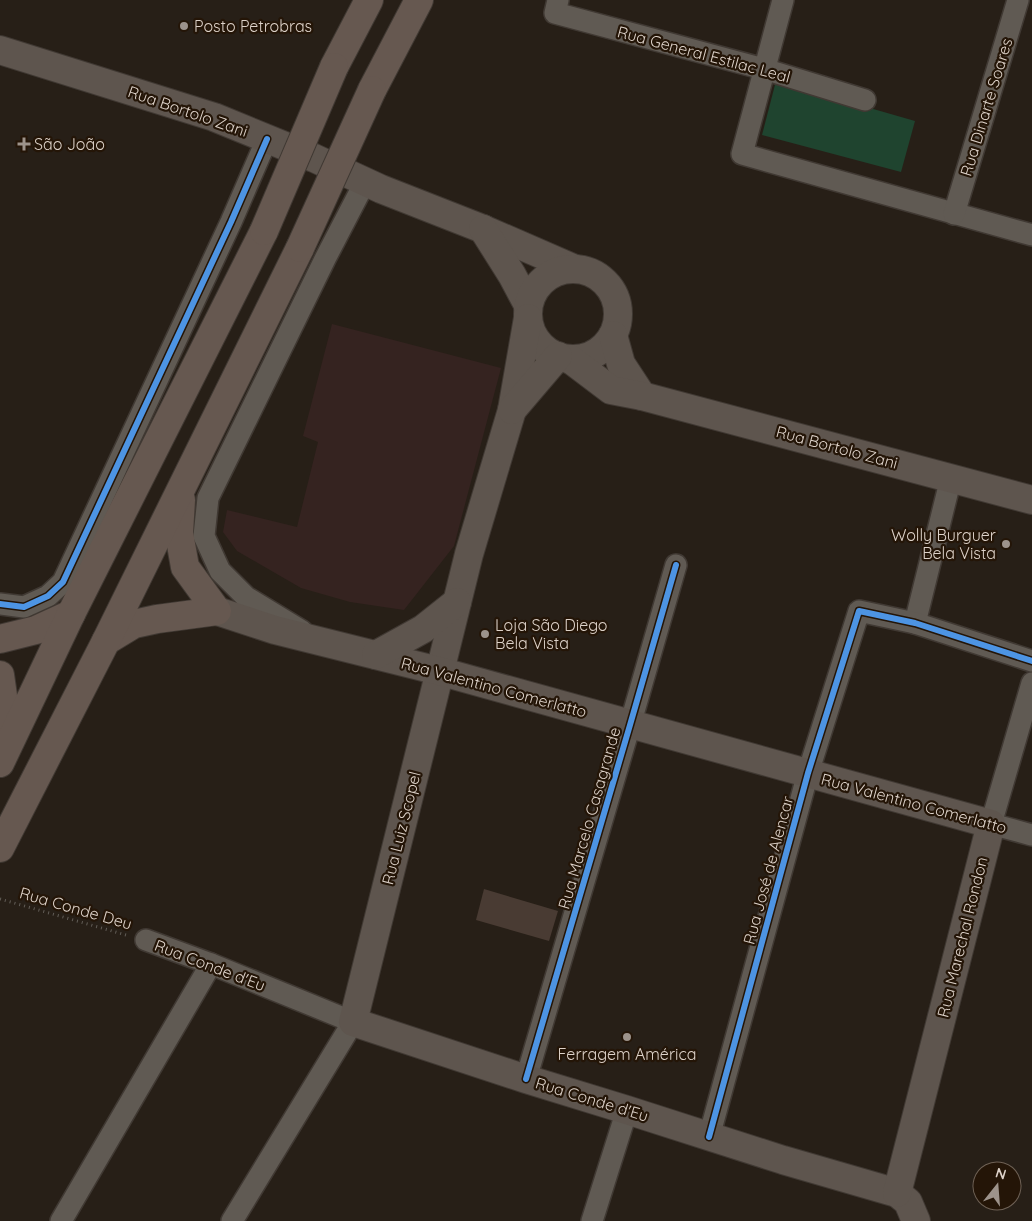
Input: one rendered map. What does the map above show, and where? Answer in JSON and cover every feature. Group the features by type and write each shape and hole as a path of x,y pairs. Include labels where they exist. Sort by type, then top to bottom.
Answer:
{"highway":[{"path":"0,763 71,614 264,231 334,67 370,0"},
{"path":"0,848 106,642 300,248 372,90 419,0"},
{"path":"106,642 134,624 217,611 185,566 178,533 182,486"},
{"path":"0,639 36,630 71,614"},
{"path":"0,675 3,696 0,752"}],"main road":[{"name":"Rua Bortolo Zani","path":"0,50 214,117 314,158 365,182 483,228 575,269"},
{"path":"483,228 512,276 528,311 531,330 537,341 546,350 564,357 583,357 595,353 613,335 618,310 612,292 599,277 588,271 575,269 562,270 550,274 540,282 533,293 528,311"},
{"name":"Rua Luiz Scopel","path":"353,1022 469,554 512,410 528,311"},
{"path":"613,335 621,364 642,396"},
{"name":"Rua Bortolo Zani","path":"564,357 611,390 642,396 1032,500"},
{"name":"Rua Luiz Scopel","path":"512,410 564,357"},
{"path":"376,655 423,629 457,602"},
{"name":"Rua Valentino Comerlatto","path":"217,611 275,630 439,671 991,824"},
{"name":"Rua Marechal Rondon","path":"897,1193 991,824"},
{"name":"Rua Conde d'Eu","path":"353,1022 709,1137 897,1193"},
{"path":"897,1193 908,1202 916,1221"}],"street":[{"name":"Rua General Estilac Leal","path":"558,0 555,13 764,69 865,100"},
{"path":"783,0 742,154 1032,235"},
{"name":"Rua Dinarte Soares","path":"954,214 1018,0"},
{"path":"0,604 24,606 48,596 63,582 268,139"},
{"path":"317,641 246,597 220,571 204,536 205,516 208,498 326,257 365,182"},
{"path":"951,478 915,624 1032,660"},
{"name":"Rua Marcelo Casagrande","path":"526,1079 676,565"},
{"name":"Rua José de Alencar","path":"709,1137 808,773 858,611 915,624"},
{"name":"Rua Marechal Rondon","path":"991,824 1032,683"},
{"name":"Rua Valentino Comerlatto","path":"991,824 1032,835"},
{"name":"Rua Conde d'Eu","path":"146,940 211,964 353,1022"},
{"path":"61,1221 211,964"},
{"name":"Rua Luiz Scopel","path":"232,1221 353,1022"},
{"path":"592,1221 627,1110"}],"shaded area":[{"path":"332,324 501,368 454,546 404,610 350,602 301,588 237,551 223,532 227,510 297,527 318,442 303,436"}],"green space":[{"path":"776,81 915,121 901,172 762,135"}],"building":[{"path":"484,889 558,911 549,941 476,920"}],"cycle path":[{"path":"0,604 24,607 48,596 63,582 231,222 267,139"},
{"path":"526,1079 676,565"},
{"path":"709,1137 808,773 859,611 915,623 1032,661"}],"place":[{"name":"Posto Petrobras","path":"184,26"},
{"name":"São João","path":"24,144"},
{"name":"Wolly Burguer Bela Vista","path":"1006,544"},
{"name":"Loja São Diego Bela Vista","path":"485,634"},
{"name":"Ferragem América","path":"627,1037"}]}
